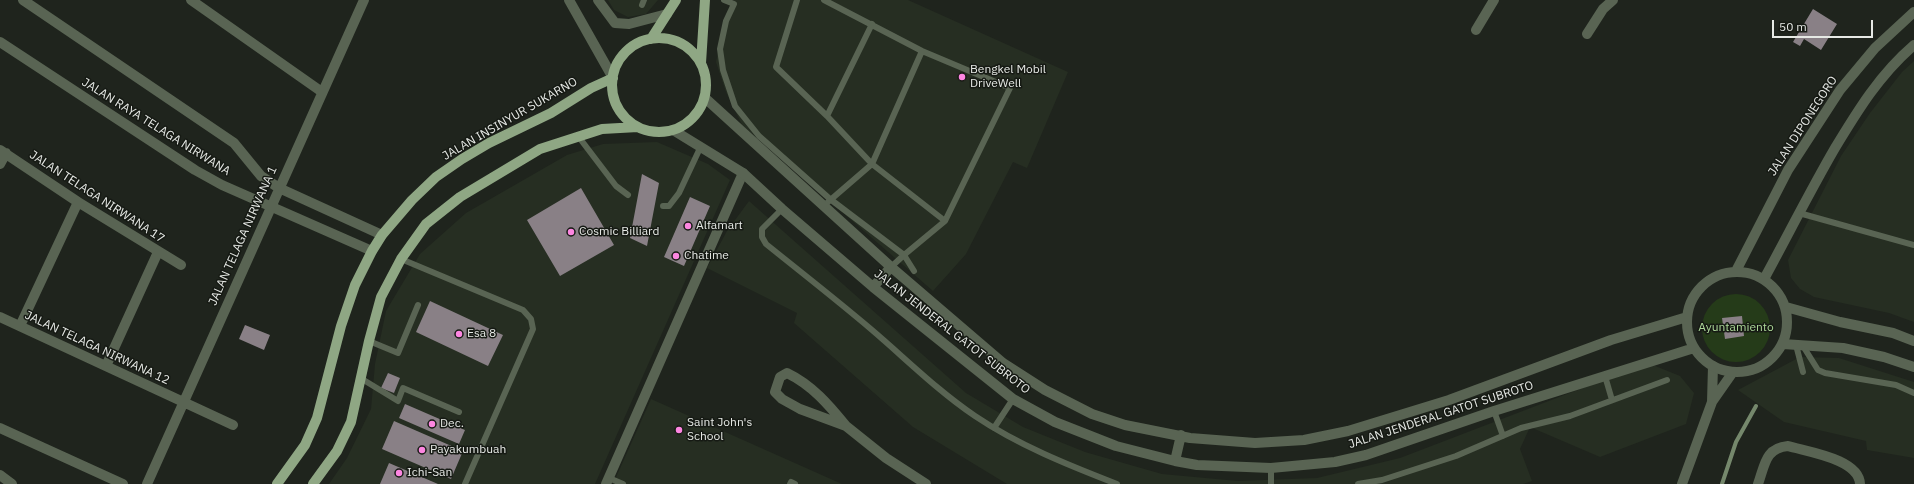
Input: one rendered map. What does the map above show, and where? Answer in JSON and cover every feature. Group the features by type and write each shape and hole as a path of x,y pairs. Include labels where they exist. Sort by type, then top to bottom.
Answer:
{"main road":[{"path":"651,39 676,0"},
{"path":"701,63 694,54 680,43 663,38 651,39 630,48 622,56 612,78 612,90 615,102 620,112 628,121 638,127 650,131 661,132 684,126 700,109 705,98 706,80 701,63 705,0"},
{"name":"JALAN INSINYUR SUKARNO","path":"277,484 305,446 317,418 341,326 355,285 372,250 382,235 412,200 431,182 462,159 489,143 551,113 591,88 612,78"},
{"path":"313,484 337,451 351,422 362,379 369,340 381,297 401,259 426,224 460,197 540,149 578,136 602,130 638,127"}],"street":[{"name":"JALAN RAYA TELAGA NIRWANA","path":"23,0 234,143 261,176 279,188 382,235"},
{"path":"191,0 322,92"},
{"name":"JALAN TELAGA NIRWANA 1","path":"148,484 364,0"},
{"path":"569,0 612,78"},
{"path":"598,0 615,23 629,24 667,14"},
{"path":"1476,30 1494,0"},
{"path":"1587,34 1603,9 1613,0"},
{"name":"JALAN DIPONEGORO","path":"1736,271 1788,170 1840,90 1875,48 1914,12"},
{"name":"JALAN RAYA TELAGA NIRWANA","path":"0,42 195,170 222,185 372,250"},
{"path":"1764,278 1799,213 1861,105 1890,68 1914,45"},
{"name":"JALAN JENDERAL GATOT SUBROTO","path":"705,98 827,203 891,267 1004,363 1045,390 1092,414 1126,425 1190,438 1255,443 1304,440 1348,431 1449,400 1611,340 1686,317"},
{"name":"JALAN JENDERAL GATOT SUBROTO","path":"673,130 743,173 782,209 873,287 1013,399 1055,422 1116,446 1175,461 1197,465 1271,468 1335,462 1366,455 1494,411 1694,348"},
{"path":"0,164 3,152"},
{"name":"JALAN TELAGA NIRWANA 17","path":"3,152 78,202 181,265"},
{"path":"607,481 743,173"},
{"path":"20,326 78,202"},
{"path":"106,366 158,252"},
{"path":"873,287 891,267"},
{"path":"1736,271 1751,273 1764,278 1778,291 1786,307 1788,326 1783,344 1771,360 1753,370 1733,372 1713,366 1702,358 1694,348 1688,333 1686,317 1694,293 1713,277 1736,271"},
{"path":"1786,307 1840,322 1893,333 1914,341"},
{"name":"JALAN TELAGA NIRWANA 12","path":"0,317 233,425"},
{"path":"1783,344 1843,348 1884,357 1914,367"},
{"path":"1712,402 1713,366"},
{"path":"1682,484 1712,402 1733,372"},
{"path":"846,426 800,408 782,399 774,392 780,377 787,373 824,398 846,426 886,458 926,484"},
{"path":"0,428 123,484"},
{"path":"1175,461 1181,435"},
{"path":"1758,484 1771,451 1778,447 1788,446 1846,463 1855,470 1860,478 1860,484"},
{"path":"0,475 12,484"}],"lane":[{"path":"724,0 734,2 726,21 720,50 723,70 735,106 759,136 827,203 904,255 914,271"},
{"path":"797,0 776,67 827,116 872,164 945,221"},
{"path":"824,0 922,51 1010,88 945,221 891,267"},
{"path":"827,116 872,24"},
{"path":"827,203 872,164 922,51"},
{"path":"578,136 616,186 628,195"},
{"path":"663,206 669,206 679,194 701,146"},
{"path":"782,209 762,228 762,237 766,244 873,330 922,374 974,415 994,428 1066,464 1117,484"},
{"path":"1799,213 1914,246"},
{"path":"401,259 523,310 531,319 533,329 465,484"},
{"path":"369,340 398,353 418,305"},
{"path":"1800,345 1803,372"},
{"path":"1800,345 1818,370 1896,385 1914,393"},
{"path":"1605,376 1612,400"},
{"path":"362,379 398,401 403,388 459,412"},
{"path":"1358,484 1382,480 1456,456 1521,428 1570,416 1667,380"},
{"path":"994,428 1013,399"},
{"path":"1494,411 1502,436"},
{"path":"1271,468 1271,484"},
{"path":"607,481 623,484"},
{"path":"790,484 791,482 796,484"}],"shaded area":[{"path":"608,0 658,0 646,14 628,17 614,10"},
{"path":"734,0 908,0 1068,72 1027,168 1013,162 966,254 933,291 742,125 726,92 716,62 723,25"},
{"path":"1914,61 1914,322 1889,313 1814,297 1800,289 1791,278 1788,260 1841,156 1870,113 1902,72"},
{"path":"657,142 708,164 730,180 595,484 329,484 347,458 371,409 375,364 386,311 420,254 466,213 567,155 603,144"},
{"path":"749,201 966,393 1023,427 1085,452 1162,474 1238,481 1317,478 1400,458 1648,363 1680,376 1694,393 1686,424 1600,457 1530,427 1520,449 1532,481 1523,484 1007,484 913,427 794,323 797,313 707,268 727,231"},
{"path":"1800,357 1839,358 1914,382 1914,458 1867,450 1866,441 1784,422 1738,390"},
{"name":"Saint John's School","path":"651,399 842,484 613,484"}],"green space":[{"name":"Ayuntamiento","path":"1729,294 1743,294 1755,299 1765,309 1770,321 1770,335 1765,347 1755,357 1743,362 1729,362 1717,357 1707,347 1702,335 1702,321 1707,309 1717,299"}],"building":[{"path":"1813,9 1837,24 1821,50 1804,39 1800,46 1793,42"},
{"path":"642,174 659,183 647,246 630,238"},
{"name":"Cosmic Billiard","path":"581,188 614,245 560,276 527,220"},
{"path":"690,197 710,206 684,266 664,257"},
{"name":"Esa 8","path":"430,301 503,335 488,366 416,332"},
{"path":"1742,316 1744,336 1725,339 1722,318"},
{"path":"245,325 270,335 264,350 239,339"},
{"path":"388,373 400,378 394,393 381,388"},
{"name":"Dec.","path":"405,404 465,430 459,444 399,418"},
{"name":"Payakumbuah","path":"394,421 463,451 451,479 382,449"},
{"name":"Ichi-San","path":"389,463 438,484 380,484"}],"waterway":[{"path":"1722,484 1736,442 1756,406"}],"place":[{"name":"Bengkel Mobil DriveWell","path":"962,77"},
{"name":"Alfamart","path":"688,226"},
{"name":"Cosmic Billiard","path":"571,232"},
{"name":"Chatime","path":"676,256"},
{"name":"Esa 8","path":"459,334"},
{"name":"Dec.","path":"432,424"},
{"name":"Saint John's School","path":"679,430"},
{"name":"Payakumbuah","path":"422,450"},
{"name":"Ichi-San","path":"399,473"}]}
